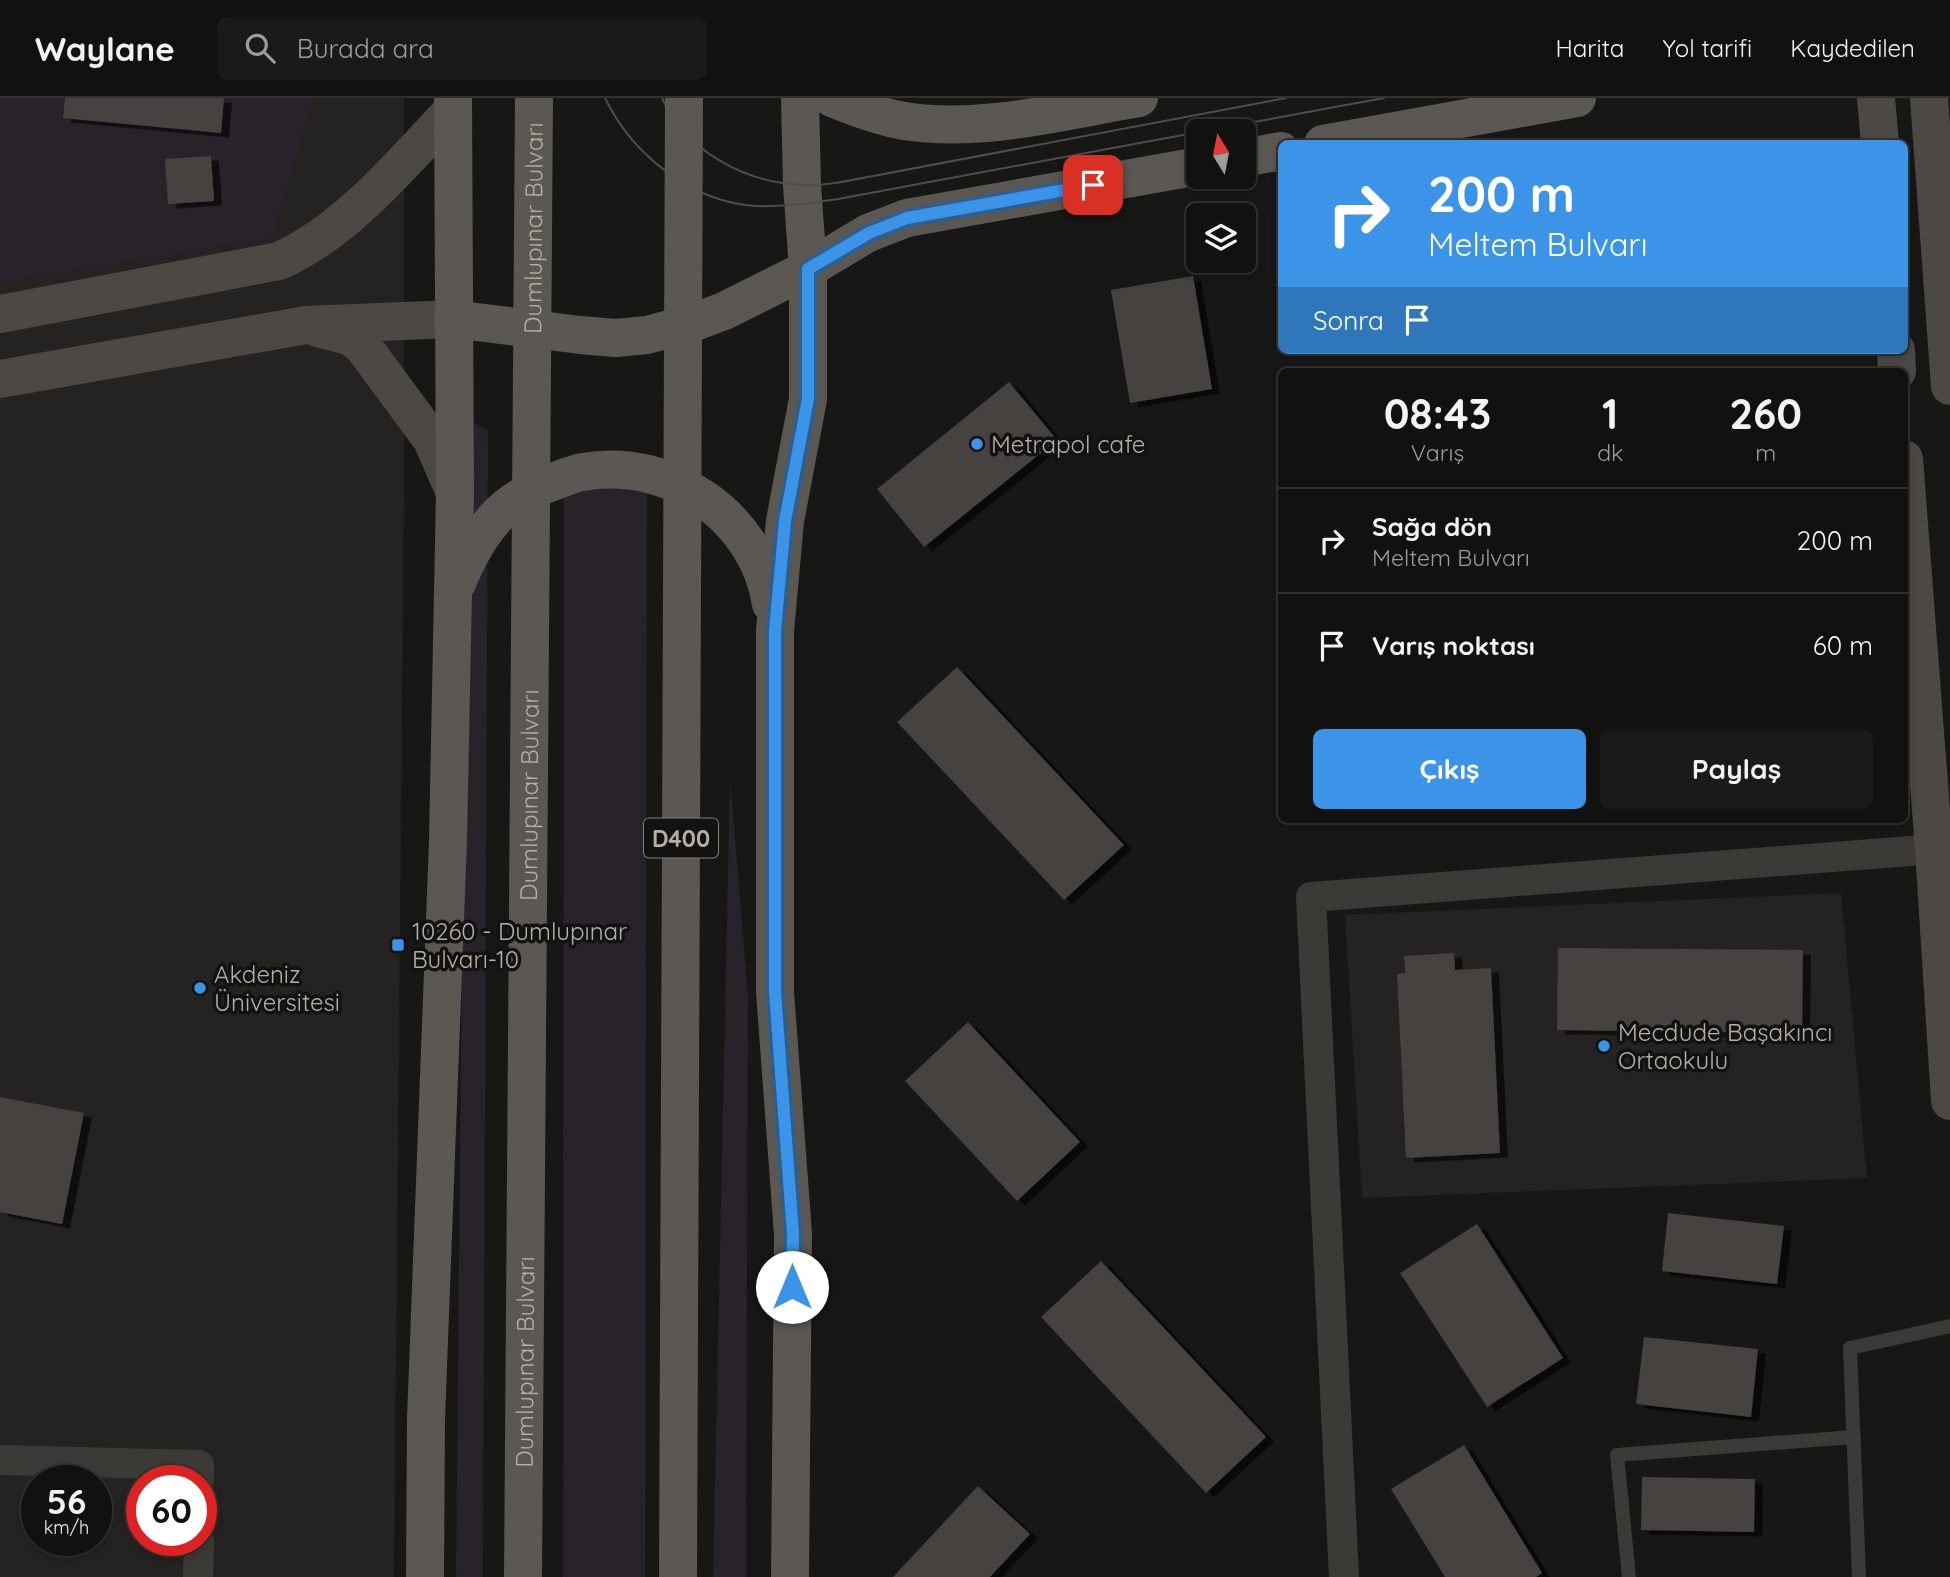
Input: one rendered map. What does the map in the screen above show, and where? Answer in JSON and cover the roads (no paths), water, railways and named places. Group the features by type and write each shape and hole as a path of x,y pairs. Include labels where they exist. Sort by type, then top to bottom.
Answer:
{"main road":[{"name":"Dumlupınar Bulvarı","path":"523,1577 534,98"},
{"name":"D400","path":"678,1577 684,98"},
{"path":"790,1577 793,1234 775,992 775,631 785,521 808,399 808,269 800,98"},
{"path":"832,98 903,121 953,124 1003,121 1139,98"},
{"path":"1345,140 1577,98"},
{"path":"425,1577 426,1419 448,840 455,493 453,319 456,102"},
{"path":"1256,156 1278,152"},
{"path":"453,319 616,338 647,335 714,315 808,269 869,233 907,218 1186,168"},
{"path":"453,595 470,551 499,514 538,487 583,472 630,470 676,482 716,506 748,542 768,584 775,631"}],"street":[{"path":"1876,98 1880,140"},
{"path":"1928,98 1950,386"},
{"path":"0,314 279,261 331,231 390,175 456,102"},
{"path":"0,380 306,325 453,319"},
{"path":"306,325 349,336 362,345 432,440 455,493"},
{"path":"1908,500 1942,848 1950,1101"},
{"path":"1345,1577 1311,897 1942,848"},
{"path":"0,1460 199,1465"},
{"path":"198,1577 199,1556"}],"lane":[{"path":"1859,1577 1850,1348 1950,1326"},
{"path":"1629,1577 1616,1455 1853,1437"}],"tram line":[{"path":"605,98 631,138 667,172 710,196 757,206 838,199 1186,134"},
{"path":"662,98 686,134 720,161 760,178 811,185 836,183 1286,98"},
{"path":"1256,122 1384,98"}],"place":[{"name":"Metrapol cafe","path":"977,444"},
{"name":"10260 - Dumlupınar Bulvarı-10","path":"398,945"},
{"name":"Akdeniz Üniversitesi","path":"200,988"},
{"name":"Mecdude Başakıncı Ortaokulu","path":"1604,1046"}]}
